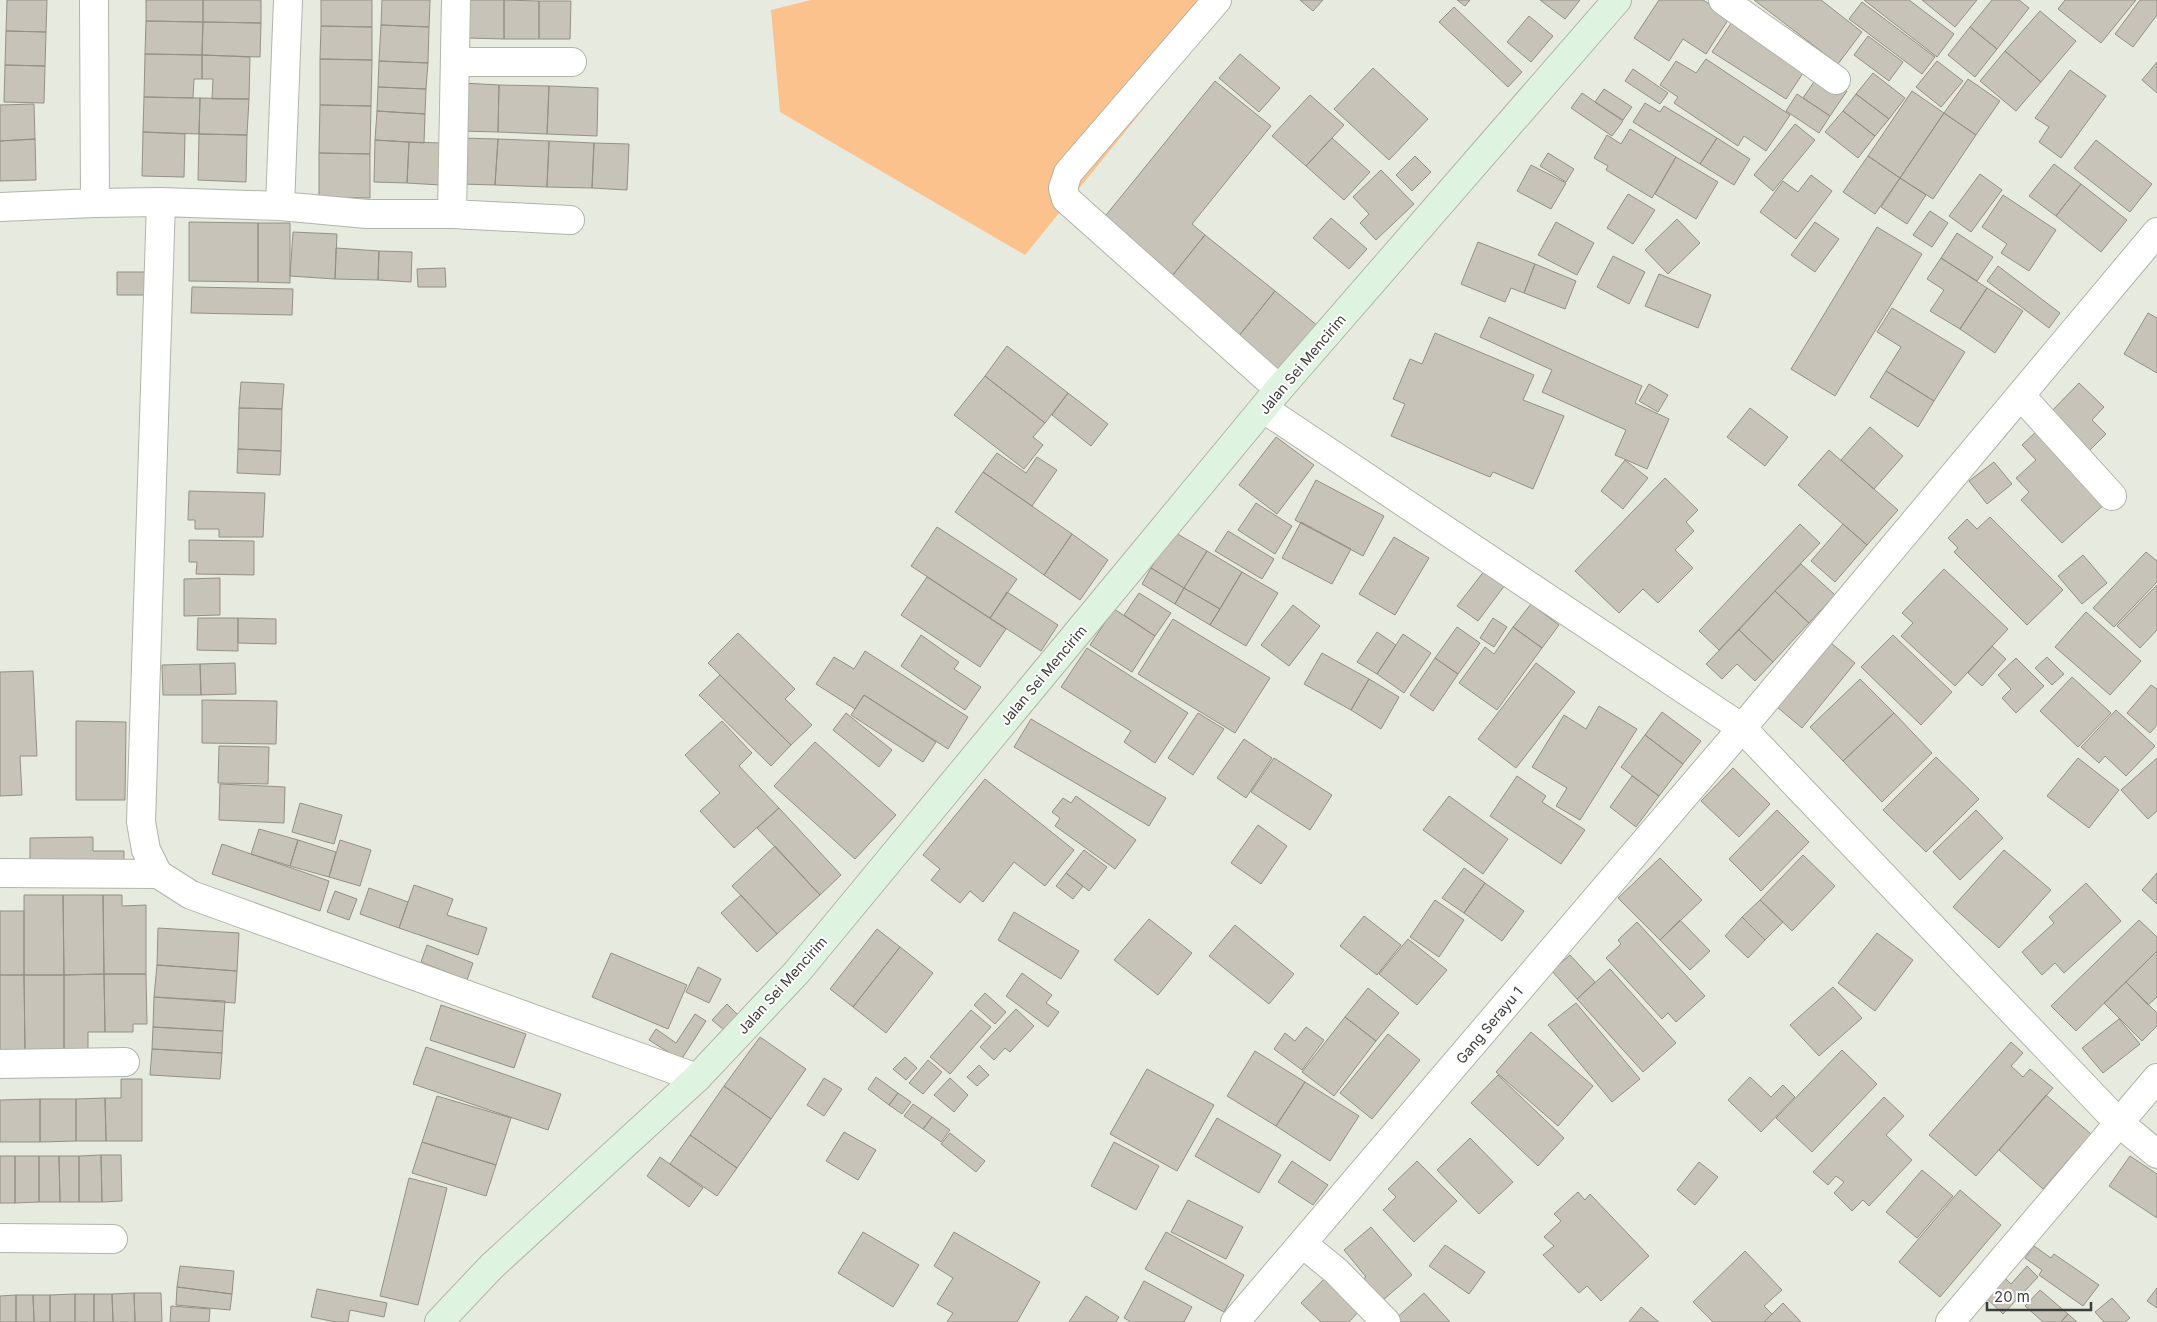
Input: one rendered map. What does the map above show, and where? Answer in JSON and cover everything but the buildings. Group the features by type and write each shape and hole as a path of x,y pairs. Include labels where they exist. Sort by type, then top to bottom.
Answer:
{"street":[{"path":"94,0 95,203"},
{"path":"280,206 288,0"},
{"path":"452,214 456,0"},
{"path":"1217,0 1068,173 1063,188 1066,199 1272,399 1742,728 2118,1122 2157,1154"},
{"name":"Jalan Sei Mencirim","path":"439,1322 492,1266 697,1078 797,972 1272,399 1617,0"},
{"path":"1723,0 1836,80"},
{"path":"455,62 572,62"},
{"path":"161,202 141,822 146,850 158,874 191,895 697,1078"},
{"path":"0,207 161,202 280,206 367,214 452,214 570,220"},
{"name":"Gang Serayu 1","path":"1235,1322 1742,728 2157,232"},
{"path":"2021,396 2112,496"},
{"path":"0,873 158,874"},
{"path":"0,1064 125,1062"},
{"path":"1950,1322 2157,1078"},
{"path":"0,1238 113,1239"},
{"path":"1303,1244 1336,1271 1386,1322"}],"shaded area":[{"path":"811,0 1232,0 1025,255 780,112 771,10"}]}
